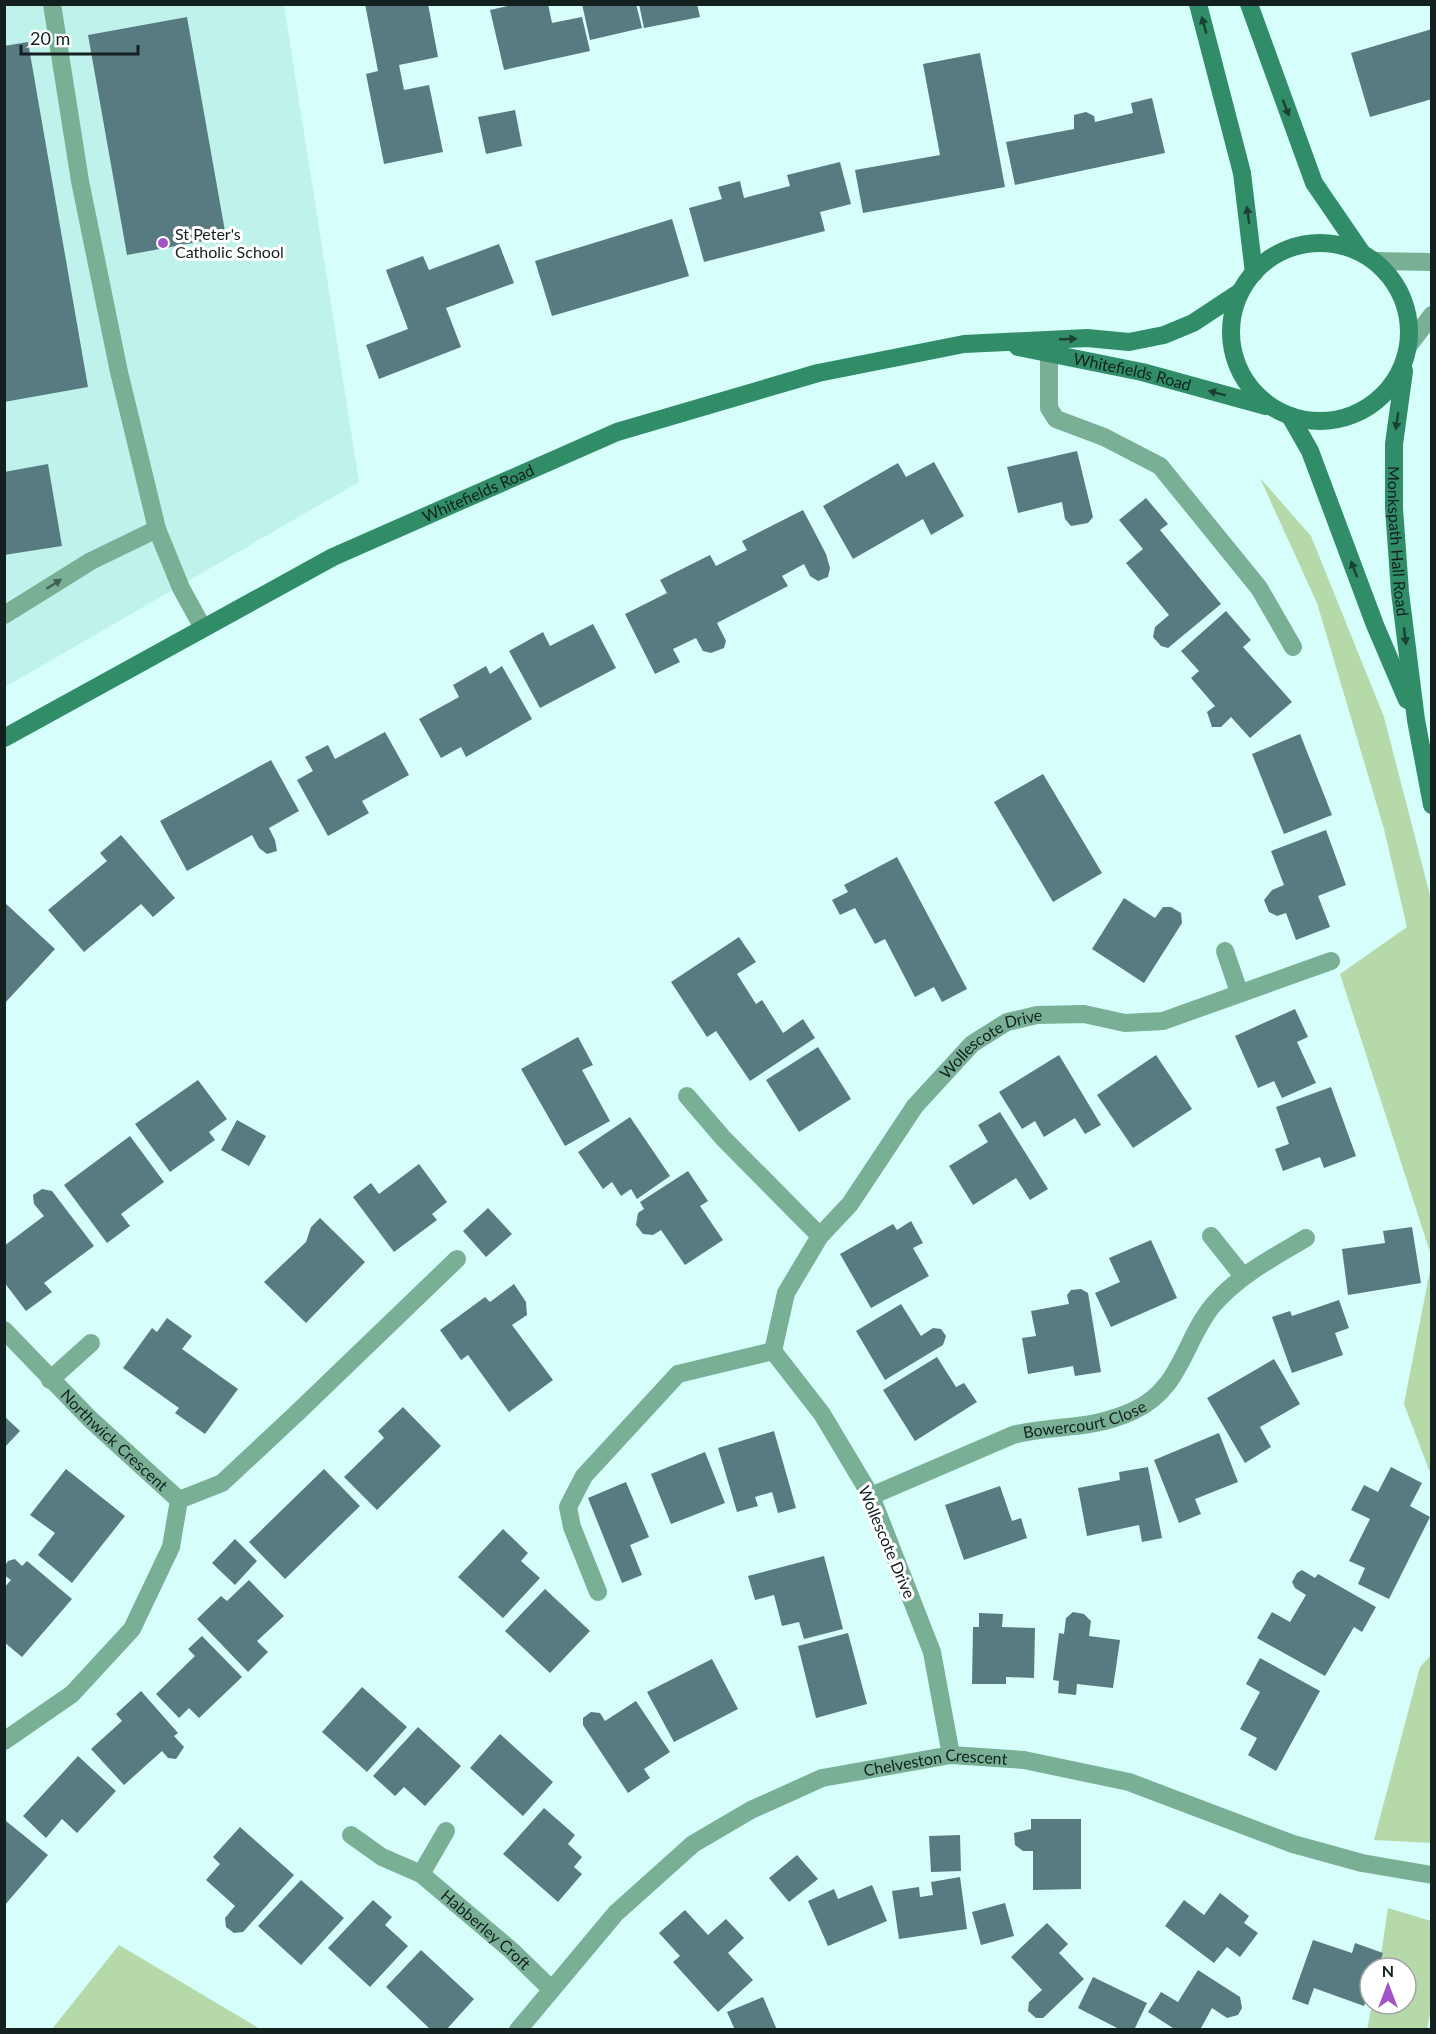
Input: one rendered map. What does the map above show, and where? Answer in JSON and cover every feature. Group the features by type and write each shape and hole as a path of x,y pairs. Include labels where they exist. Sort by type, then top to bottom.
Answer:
{"street":[{"path":"52,4 82,193 119,372 157,528 181,588 203,628"},
{"path":"1198,4 1242,173 1254,273"},
{"path":"1249,4 1314,183 1368,257 1386,272 1405,302 1410,327 1407,354"},
{"path":"1431,262 1368,257 1336,244 1310,243 1272,257 1254,273 1240,292 1233,317 1231,340 1240,370 1253,391 1273,408 1290,416 1327,421 1358,413 1388,391 1431,315"},
{"name":"Whitefields Road","path":"4,738 333,557 617,432 818,373 989,341 1087,338 1129,342 1164,335 1193,323 1240,292"},
{"name":"Whitefields Road","path":"989,341 1142,372 1273,408"},
{"path":"1049,353 1049,408 1056,419 1104,437 1160,466 1259,588 1293,647"},
{"name":"Monkspath Hall Road","path":"1407,354 1394,444 1394,508 1400,592 1416,720 1431,805"},
{"name":"Monkspath Hall Road","path":"1290,416 1310,451 1375,625 1416,720"},
{"path":"4,615 91,561 157,528"},
{"path":"1225,951 1239,992"},
{"name":"Wollescote Drive","path":"951,1755 932,1652 871,1496 822,1414 773,1351 786,1293 819,1236 850,1204 915,1106 972,1044 1007,1022 1037,1015 1084,1014 1125,1023 1162,1021 1331,961"},
{"path":"687,1096 723,1138 819,1236"},
{"path":"1211,1236 1243,1276"},
{"name":"Bowercourt Close","path":"871,1496 1013,1435 1036,1429 1060,1430 1099,1424 1135,1410 1173,1379 1213,1305 1243,1276 1306,1238"},
{"name":"Northwick Crescent","path":"179,1500 222,1483 457,1259"},
{"name":"Northwick Crescent","path":"4,1330 50,1380 118,1447 179,1500"},
{"name":"Northwick Crescent","path":"50,1380 91,1343"},
{"path":"598,1592 572,1527 568,1507 584,1476 678,1374 773,1351"},
{"name":"Northwick Crescent","path":"4,1741 72,1694 132,1629 171,1547 179,1500"},
{"name":"Chelveston Crescent","path":"518,2030 550,1988 616,1913 693,1844 751,1810 822,1778 951,1755 1024,1760 1129,1782 1293,1844 1362,1863 1431,1875"},
{"path":"421,1874 446,1831"},
{"name":"Habberley Croft","path":"351,1834 382,1857 421,1874 513,1951 550,1988"}],"shaded area":[{"name":"St Peter's Catholic School","path":"5,5 284,5 359,482 5,687"},
{"path":"1260,478 1311,536 1384,717 1431,899 1431,1255 1340,974 1407,927 1384,829 1317,603"},
{"path":"1431,1265 1432,1475 1404,1404"},
{"path":"1431,1655 1431,1843 1374,1840 1420,1667"},
{"path":"1388,1908 1431,1921 1432,2004 1427,2029 1367,2030 1370,2016 1418,2016 1418,1956 1381,1956"},
{"path":"119,1945 260,2029 52,2029"}],"building":[{"path":"365,4 428,4 438,57 399,65 404,90 429,85 443,152 384,164 366,74 378,71"},
{"path":"516,4 548,4 552,23 582,17 590,51 504,70 490,10"},
{"path":"582,4 636,4 642,28 590,40"},
{"path":"639,4 697,4 700,17 644,28"},
{"path":"187,17 226,237 127,255 88,35"},
{"path":"1432,29 1432,99 1370,117 1351,53"},
{"path":"28,42 88,387 4,402 4,46"},
{"path":"980,53 1005,187 863,213 855,170 940,155 923,64"},
{"path":"1152,98 1165,153 1015,185 1006,142 1074,129 1074,115 1086,112 1094,116 1095,122 1133,113 1131,103"},
{"path":"515,110 522,146 486,154 478,117"},
{"path":"840,162 851,204 820,212 825,231 704,262 689,208 722,199 718,187 740,181 744,198 790,186 787,175"},
{"path":"672,219 689,276 552,316 535,261"},
{"path":"499,244 514,283 446,308 461,347 379,379 366,345 408,329 386,270 423,256 429,270"},
{"path":"1077,451 1093,517 1088,523 1071,526 1065,519 1062,502 1018,513 1007,467"},
{"path":"934,462 964,516 931,535 923,519 853,559 823,506 898,463 906,477"},
{"path":"48,464 62,546 4,555 4,472"},
{"path":"1146,498 1168,524 1160,530 1221,604 1168,648 1161,646 1153,637 1155,627 1169,615 1126,563 1143,549 1119,520"},
{"path":"803,510 826,554 830,568 828,577 818,581 810,576 804,564 782,576 788,586 717,623 726,641 724,648 711,653 703,651 696,638 673,649 680,662 655,674 625,614 667,593 660,580 710,555 716,566 747,550 742,541"},
{"path":"1226,611 1251,640 1243,647 1292,702 1250,738 1231,717 1221,727 1212,727 1207,712 1215,706 1191,678 1199,671 1181,651"},
{"path":"593,624 616,668 540,708 509,651 543,632 550,646"},
{"path":"486,666 490,674 502,666 532,719 466,757 461,747 441,758 419,719 459,697 453,685"},
{"path":"385,732 409,775 362,801 369,813 328,836 297,780 313,771 305,757 328,745 335,759"},
{"path":"1300,734 1332,815 1284,834 1252,754"},
{"path":"271,760 299,811 269,828 277,851 267,854 259,848 252,835 187,871 160,821"},
{"path":"1043,774 1102,873 1053,902 994,802"},
{"path":"1326,830 1346,885 1318,896 1330,927 1296,940 1286,913 1277,916 1269,912 1264,900 1272,890 1284,885 1271,851"},
{"path":"121,835 175,898 153,917 141,904 84,952 48,910 107,861 100,853"},
{"path":"897,857 967,989 942,1002 934,987 915,997 885,939 875,944 855,908 840,915 832,900 848,892 844,885"},
{"path":"1124,898 1155,918 1163,907 1171,907 1181,913 1182,923 1144,983 1092,949"},
{"path":"4,902 55,949 4,1004"},
{"path":"739,937 756,962 737,974 756,1004 762,1000 783,1033 803,1019 815,1038 750,1081 716,1031 707,1037 671,982"},
{"path":"1295,1009 1308,1037 1297,1042 1316,1083 1282,1098 1274,1081 1258,1088 1235,1036"},
{"path":"578,1037 593,1065 582,1070 610,1121 565,1146 521,1069"},
{"path":"818,1047 851,1099 799,1132 766,1080"},
{"path":"1059,1055 1101,1125 1085,1134 1075,1118 1044,1137 1035,1121 1022,1129 999,1092"},
{"path":"1156,1055 1192,1109 1133,1148 1097,1095"},
{"path":"198,1080 227,1119 209,1132 215,1140 170,1172 135,1124"},
{"path":"1331,1087 1356,1156 1324,1168 1320,1157 1283,1171 1275,1149 1289,1144 1276,1107"},
{"path":"1000,1112 1048,1189 1030,1200 1016,1178 973,1205 949,1166 988,1142 978,1125"},
{"path":"630,1117 670,1176 637,1199 631,1189 621,1196 612,1182 603,1189 578,1152"},
{"path":"237,1120 266,1136 249,1166 221,1150"},
{"path":"130,1136 164,1182 121,1214 130,1226 107,1243 64,1185"},
{"path":"419,1164 447,1202 432,1214 437,1220 394,1252 353,1197 371,1183 379,1194"},
{"path":"688,1171 708,1201 700,1206 723,1240 685,1265 661,1230 653,1235 643,1234 636,1225 638,1213 644,1209 640,1202"},
{"path":"42,1189 52,1191 94,1246 44,1283 52,1292 26,1311 4,1282 4,1246 44,1216 34,1204 33,1195"},
{"path":"488,1208 512,1234 486,1257 463,1231"},
{"path":"320,1218 365,1262 306,1323 264,1282 306,1242 311,1227"},
{"path":"911,1221 923,1243 913,1248 929,1276 871,1308 840,1254 893,1224 897,1230"},
{"path":"1412,1227 1421,1283 1348,1295 1342,1249 1385,1243 1383,1231"},
{"path":"1151,1240 1177,1298 1111,1327 1095,1293 1120,1282 1109,1258"},
{"path":"514,1284 526,1302 527,1315 512,1325 553,1380 509,1412 468,1355 461,1360 440,1330 485,1297 490,1302"},
{"path":"1081,1289 1088,1293 1101,1372 1075,1376 1073,1366 1028,1374 1022,1338 1036,1336 1031,1311 1069,1304 1067,1295 1071,1290"},
{"path":"1339,1300 1349,1328 1335,1333 1343,1355 1292,1373 1272,1317 1290,1311 1292,1316"},
{"path":"901,1304 921,1336 933,1328 941,1329 946,1336 943,1345 885,1380 856,1331"},
{"path":"167,1318 192,1336 182,1349 238,1389 205,1434 175,1413 179,1408 123,1368 152,1328 157,1332"},
{"path":"937,1357 956,1387 964,1383 977,1402 915,1441 883,1390"},
{"path":"1274,1359 1300,1404 1260,1427 1271,1447 1245,1463 1207,1398"},
{"path":"403,1407 441,1446 377,1510 344,1477 384,1438 378,1431"},
{"path":"4,1416 20,1431 4,1448"},
{"path":"774,1431 796,1508 778,1513 772,1492 755,1497 758,1506 737,1512 718,1448"},
{"path":"1219,1433 1238,1482 1195,1499 1201,1514 1179,1523 1154,1460"},
{"path":"705,1452 725,1503 671,1524 651,1474"},
{"path":"1148,1467 1162,1538 1142,1542 1139,1525 1087,1536 1078,1488 1120,1480 1119,1472"},
{"path":"1391,1467 1422,1483 1410,1506 1430,1517 1389,1599 1358,1584 1365,1568 1349,1561 1370,1519 1351,1510 1364,1485 1378,1492"},
{"path":"66,1469 125,1516 72,1583 38,1555 55,1533 30,1515"},
{"path":"324,1469 360,1506 285,1579 249,1542"},
{"path":"626,1482 649,1537 630,1545 642,1575 622,1583 588,1498"},
{"path":"1000,1486 1012,1521 1021,1518 1027,1538 964,1560 945,1505"},
{"path":"503,1529 528,1553 521,1561 540,1578 503,1618 458,1577"},
{"path":"235,1539 257,1561 235,1585 212,1563"},
{"path":"824,1556 843,1629 804,1639 799,1622 782,1626 774,1595 755,1600 748,1576"},
{"path":"15,1559 22,1566 27,1561 72,1599 22,1657 4,1642 4,1588 11,1580 4,1575 4,1567 8,1561"},
{"path":"1302,1570 1315,1578 1318,1574 1376,1607 1362,1632 1354,1627 1325,1676 1257,1638 1272,1612 1290,1622 1306,1595 1295,1588 1292,1582 1297,1573"},
{"path":"249,1580 284,1616 257,1641 268,1652 248,1672 197,1619 221,1596 227,1601"},
{"path":"545,1589 590,1631 550,1673 505,1631"},
{"path":"1073,1612 1084,1614 1091,1621 1089,1636 1120,1640 1113,1688 1077,1684 1076,1695 1058,1693 1059,1681 1053,1680 1059,1633 1064,1634 1066,1618"},
{"path":"979,1613 1003,1614 1002,1627 1035,1628 1034,1678 1006,1677 1006,1684 972,1684 973,1627 979,1627"},
{"path":"848,1633 867,1704 816,1718 798,1646"},
{"path":"202,1636 242,1677 199,1718 189,1708 179,1718 156,1694 195,1656 188,1649"},
{"path":"1260,1658 1320,1691 1276,1771 1248,1755 1257,1738 1240,1729 1260,1692 1246,1684"},
{"path":"712,1659 738,1709 674,1742 647,1692"},
{"path":"362,1687 407,1727 367,1772 322,1732"},
{"path":"141,1691 178,1733 174,1736 184,1747 176,1759 168,1758 162,1751 124,1785 91,1749 122,1721 116,1714"},
{"path":"636,1701 670,1752 644,1769 650,1778 628,1793 583,1725 583,1718 591,1712 600,1713 605,1721"},
{"path":"418,1727 461,1766 425,1806 404,1787 395,1796 373,1776"},
{"path":"500,1734 553,1782 523,1816 470,1768"},
{"path":"78,1756 116,1791 77,1833 62,1819 46,1838 23,1816"},
{"path":"544,1808 575,1835 568,1844 582,1857 574,1867 582,1874 558,1902 503,1854"},
{"path":"1031,1819 1081,1819 1081,1889 1033,1890 1033,1851 1023,1851 1015,1845 1014,1833 1031,1829"},
{"path":"6,1821 48,1855 4,1906 4,1823"},
{"path":"240,1827 294,1875 243,1932 234,1933 226,1927 225,1918 235,1906 206,1880 220,1864 213,1857"},
{"path":"960,1835 961,1871 931,1872 929,1836"},
{"path":"797,1855 818,1879 789,1902 769,1878"},
{"path":"960,1877 967,1929 899,1939 892,1891 919,1887 920,1897 933,1895 931,1882"},
{"path":"301,1880 344,1918 301,1965 258,1926"},
{"path":"872,1885 887,1921 828,1946 808,1901 834,1889 838,1899"},
{"path":"1220,1893 1249,1916 1244,1923 1258,1933 1240,1957 1227,1947 1214,1963 1165,1926 1184,1900 1204,1915"},
{"path":"373,1900 392,1917 385,1925 408,1946 370,1987 328,1948"},
{"path":"1005,1903 1014,1936 981,1945 972,1912"},
{"path":"685,1910 708,1935 726,1919 744,1938 728,1953 753,1980 718,2012 673,1962 680,1956 659,1933"},
{"path":"1047,1923 1068,1944 1059,1953 1084,1979 1043,2018 1036,2018 1028,2011 1029,2002 1042,1990 1011,1957"},
{"path":"1313,1940 1352,1953 1355,1943 1383,1953 1382,1956 1358,1956 1358,2004 1314,1988 1308,2005 1292,1999"},
{"path":"421,1950 474,1999 446,2030 431,2030 386,1987"},
{"path":"1198,1970 1240,1997 1242,2008 1238,2015 1227,2018 1212,2008 1200,2030 1176,2030 1148,2012 1161,1992 1178,2002"},
{"path":"1093,1977 1147,2003 1134,2030 1121,2030 1078,2008"},
{"path":"763,1997 777,2030 735,2030 727,2012"}],"place":[{"name":"St Peter's Catholic School","path":"163,243"}]}
